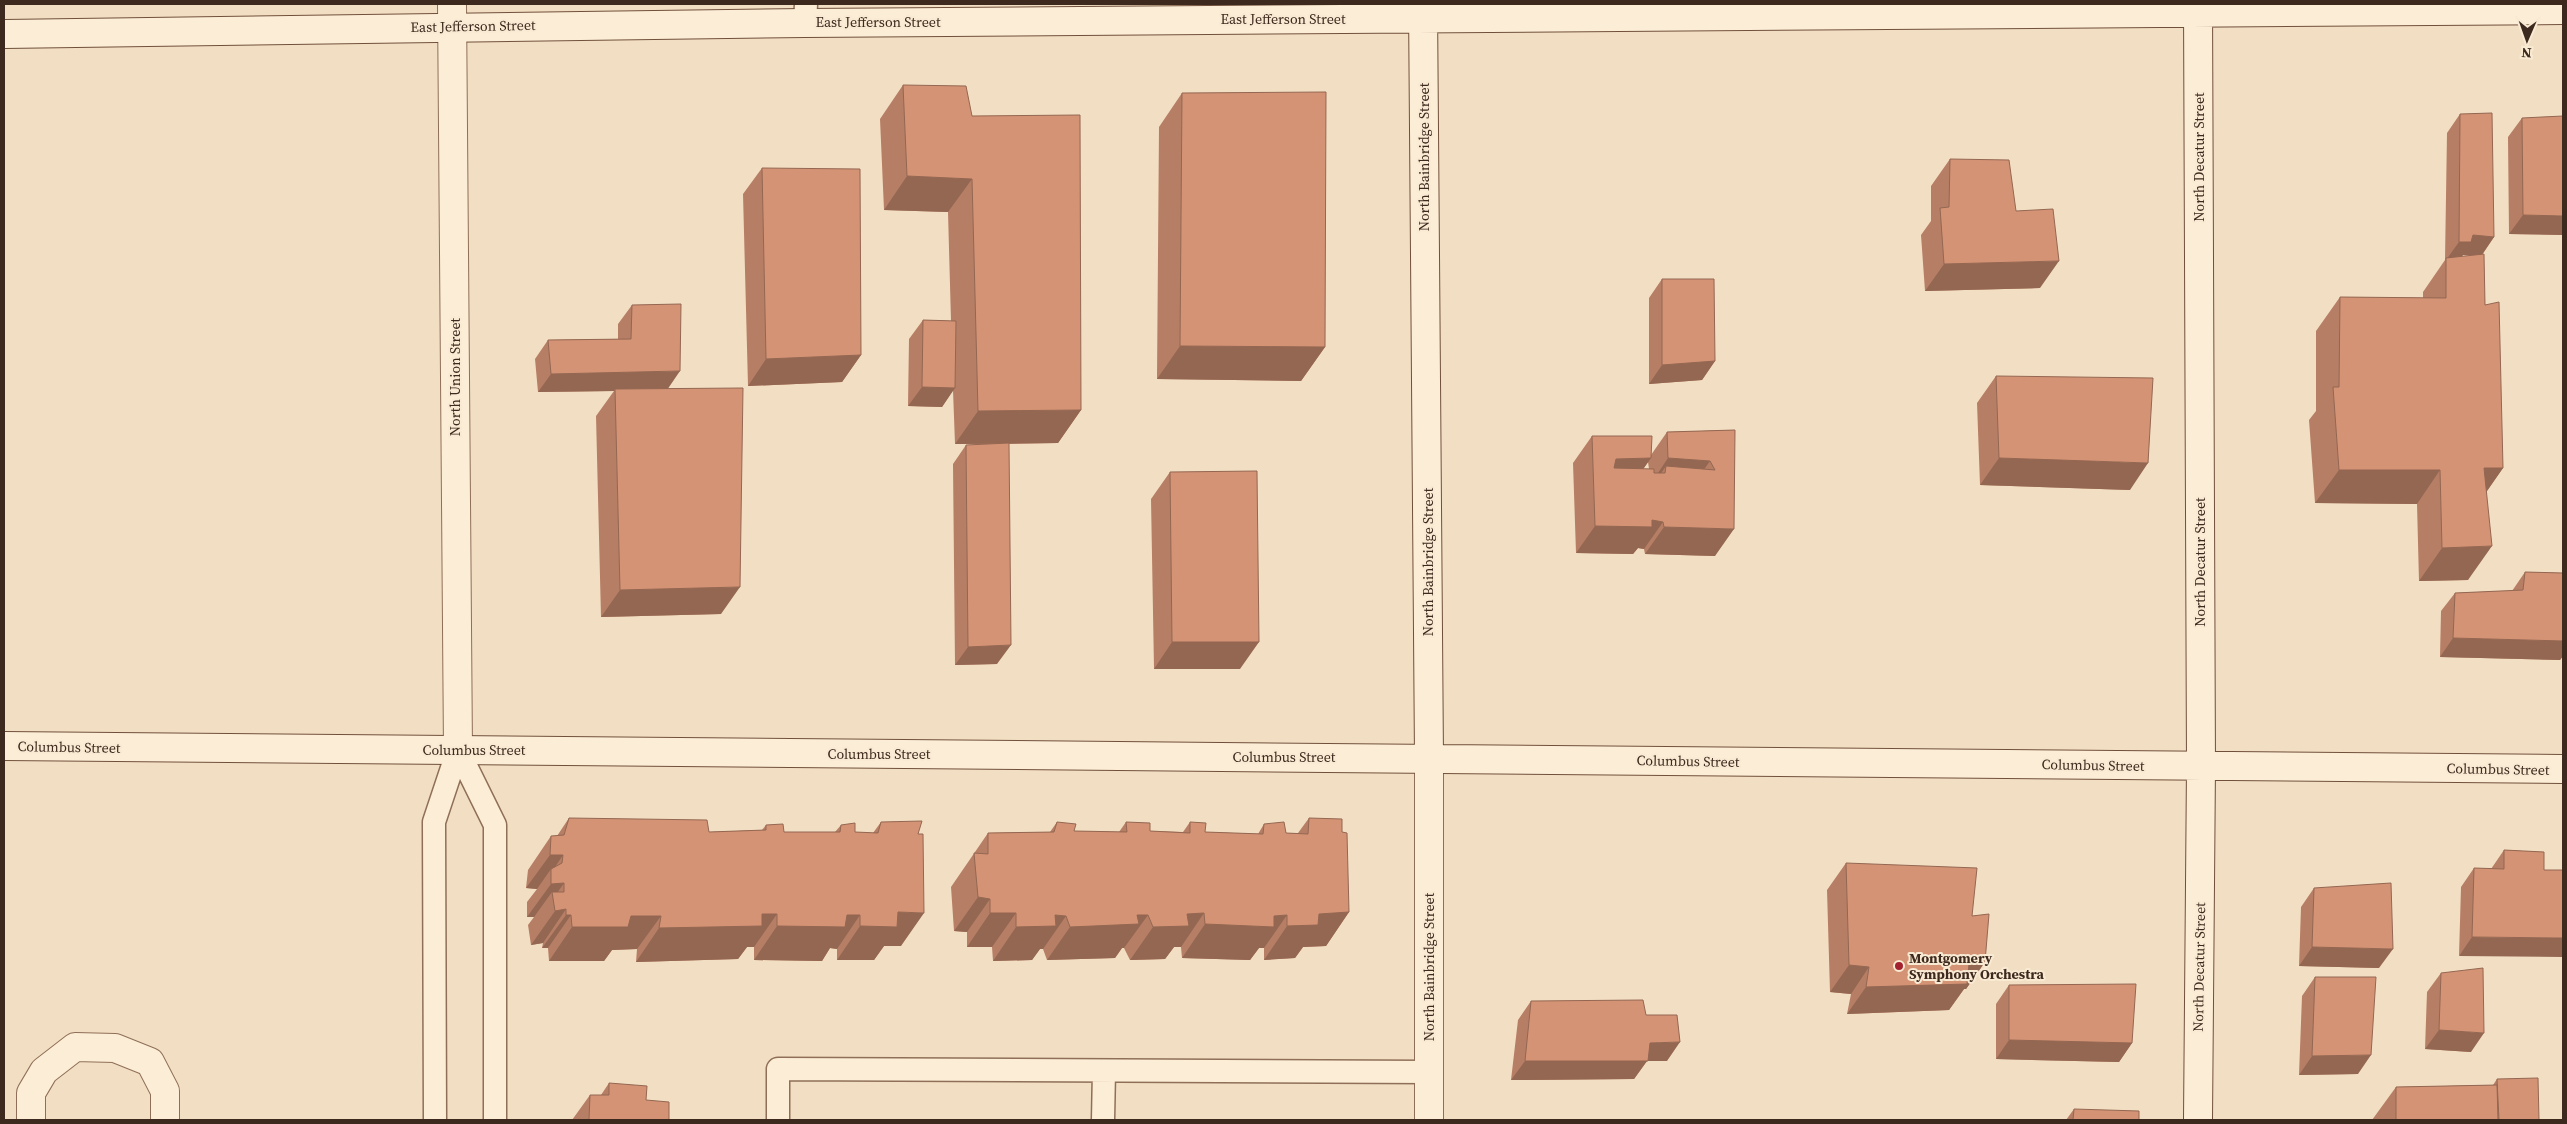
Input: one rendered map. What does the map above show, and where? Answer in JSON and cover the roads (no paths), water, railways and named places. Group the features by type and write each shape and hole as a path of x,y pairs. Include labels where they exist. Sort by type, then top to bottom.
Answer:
{"main road":[{"name":"East Jefferson Street","path":"4,34 453,15 2198,8 2563,10"},
{"name":"North Decatur Street","path":"2198,8 2201,766 2198,1120"},
{"name":"North Bainbridge Street","path":"1423,11 1429,758 1428,1120"},
{"name":"North Union Street","path":"453,15 458,750"},
{"name":"Columbus Street","path":"4,746 2563,769"},
{"path":"31,1120 31,1093 44,1071 75,1046 115,1048 150,1062 165,1091 165,1120"}],"lane":[{"path":"435,1120 434,822 458,750"},
{"path":"458,750 495,825 496,1120"},
{"path":"778,1120 778,1069 1429,1072"},
{"path":"1104,1071 1104,1120"}],"place":[{"name":"Montgomery Symphony Orchestra","path":"1899,966"}]}
